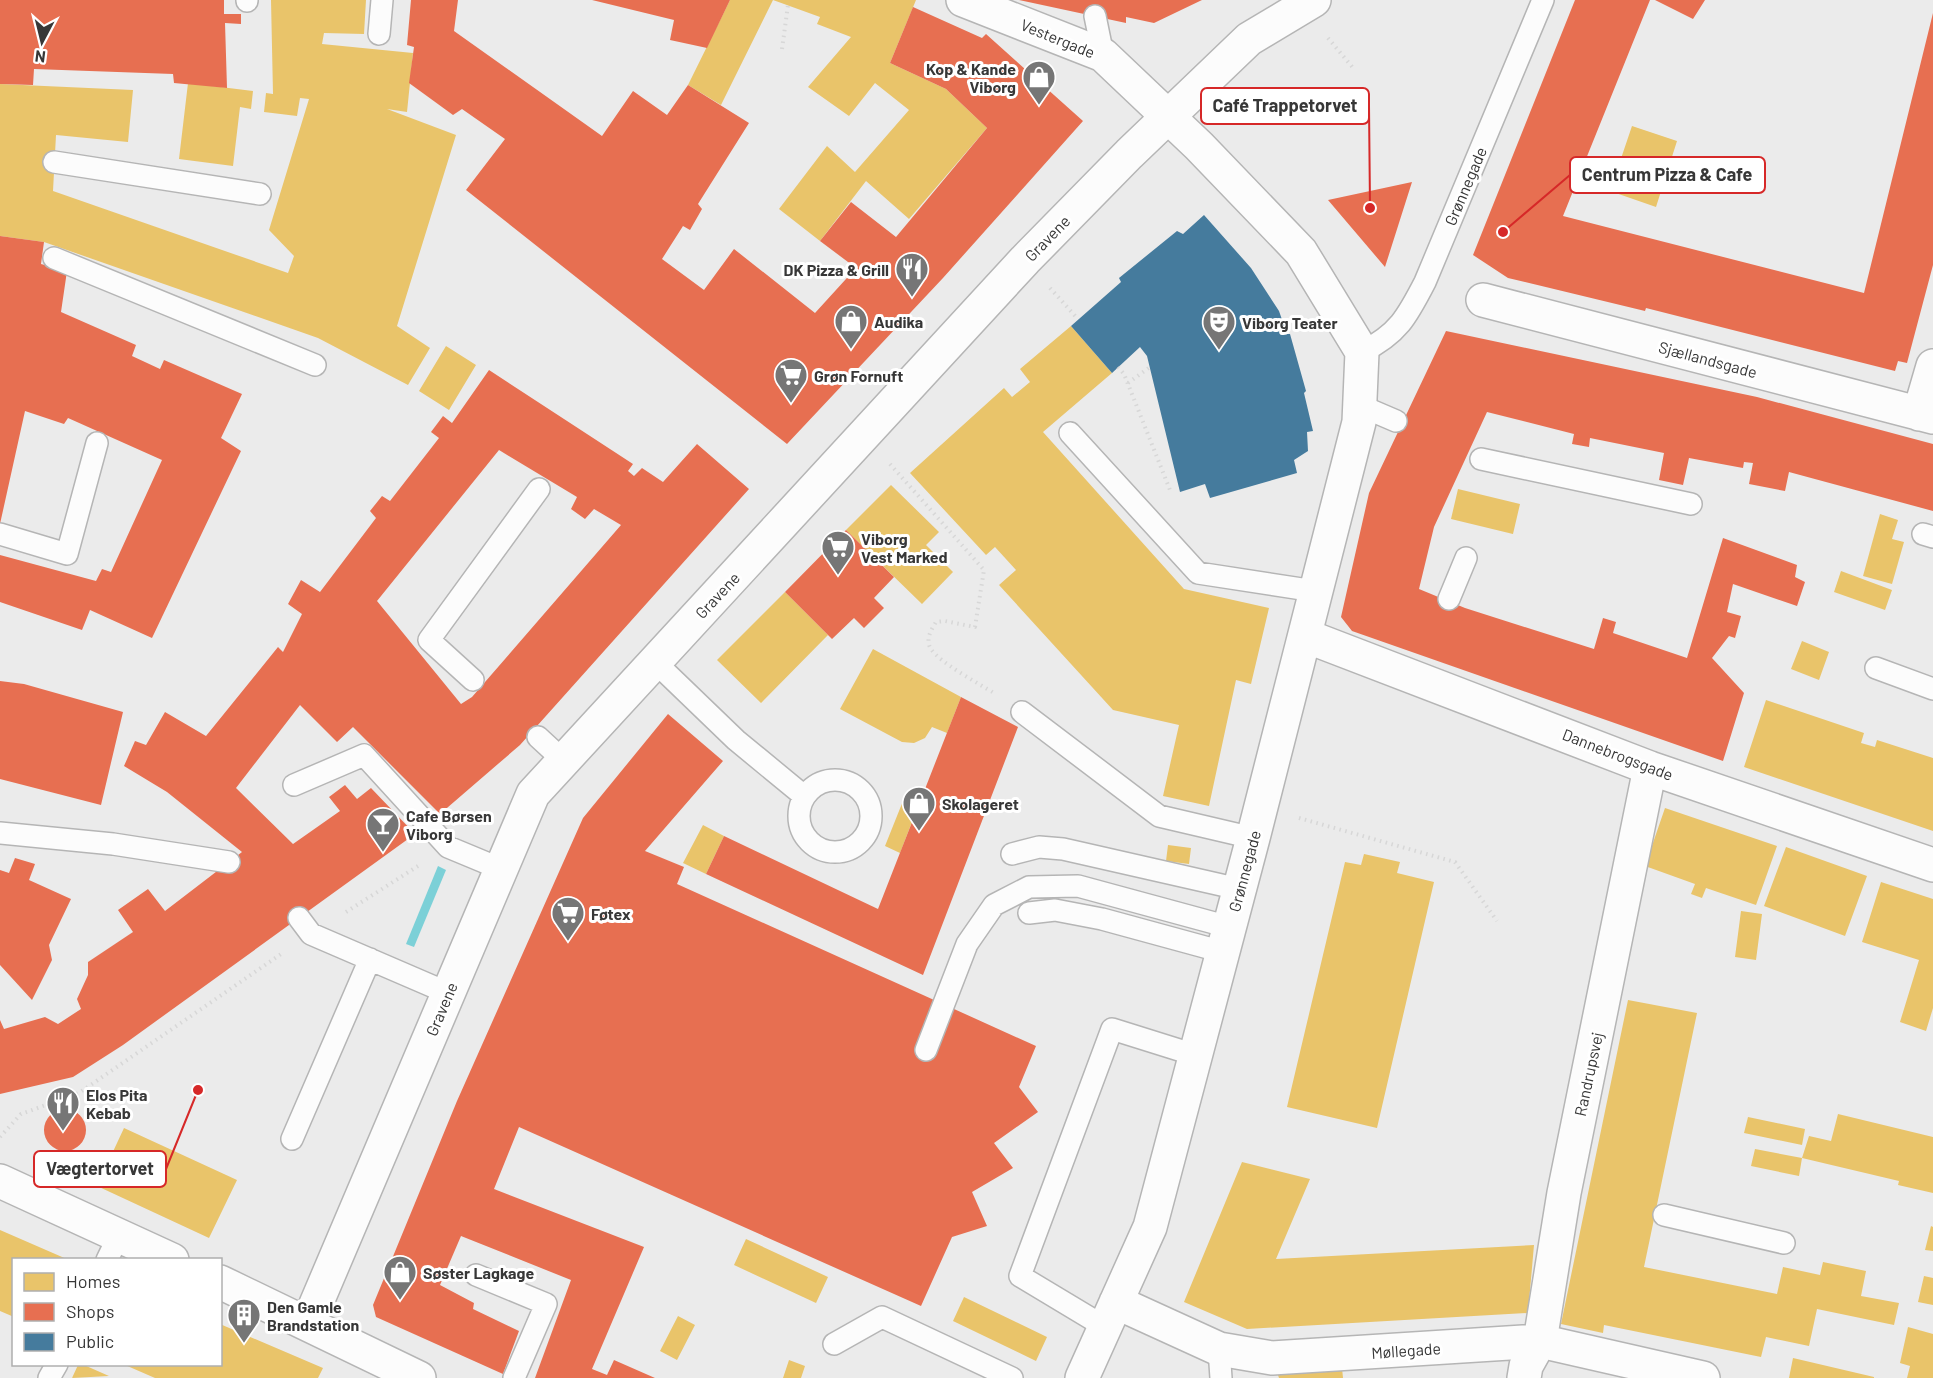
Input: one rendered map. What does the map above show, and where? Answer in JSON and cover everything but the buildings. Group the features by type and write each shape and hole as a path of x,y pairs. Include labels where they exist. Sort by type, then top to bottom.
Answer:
{"street":[{"name":"Vestergade","path":"963,0 1103,55 1168,117"},
{"name":"Gravene","path":"308,1323 533,794 1025,260 1249,39 1314,0"},
{"path":"1168,117 1301,252 1362,352"},
{"name":"Sjællandsgade","path":"1483,300 1926,416"},
{"name":"Grønnegade","path":"1082,1378 1149,1227 1196,1055 1306,636 1314,591 1359,422 1362,352"},
{"path":"1926,416 1933,366"},
{"name":"Dannebrogsgade","path":"1306,636 1422,669 1650,768 1933,863"},
{"name":"Randrupsvej","path":"1524,1378 1526,1366 1540,1341 1572,1194 1650,768"},
{"path":"0,1181 113,1247 163,1258"},
{"path":"222,1283 419,1378"},
{"name":"Møllegade","path":"1111,1315 1220,1364 1272,1358 1540,1341 1703,1378"}],"lane":[{"path":"379,33 382,0"},
{"name":"Grønnegade","path":"1362,352 1384,341 1403,324 1425,282 1543,0"},
{"path":"1095,16 1103,55"},
{"path":"54,162 260,194"},
{"path":"54,258 315,365"},
{"path":"1361,406 1396,421"},
{"path":"1070,433 1198,573 1314,591"},
{"path":"0,534 67,554 97,443"},
{"path":"1481,459 1691,504"},
{"path":"472,680 429,640 538,489"},
{"path":"1449,599 1466,558"},
{"path":"655,662 736,740 804,796"},
{"path":"1876,668 1933,689"},
{"path":"1022,712 1159,816 1257,823"},
{"path":"538,737 564,760"},
{"path":"294,785 364,755 448,847 501,868"},
{"path":"0,832 113,844 229,862"},
{"path":"1012,854 1039,846 1063,849 1239,889"},
{"path":"926,1050 967,944 994,905 1029,887 1078,886 1226,940"},
{"path":"1029,913 1055,910 1226,940"},
{"path":"305,926 370,959 448,993"},
{"path":"292,1139 370,959"},
{"path":"1111,1315 1020,1276 1112,1029 1196,1055"},
{"path":"1664,1215 1784,1243"},
{"path":"476,1275 546,1304 514,1378"},
{"path":"834,1344 882,1317 1012,1378"}],"path":[{"path":"783,49 788,5"},
{"path":"1329,39 1354,69"},
{"path":"1118,367 1128,383 1170,489"},
{"path":"1128,383 1150,367"},
{"path":"864,434 984,570 975,627 945,621 936,622 928,639 930,648 1022,712"},
{"path":"1257,823 1455,862 1497,921"},
{"path":"0,1137 21,1114 79,1093 305,926 448,847"}],"water":[{"path":"438,866 446,870 414,947 406,944"}],"place":[{"name":"Kop & Kande Viborg","path":"1039,106"},
{"name":"Café Trappetorvet","path":"1370,208"},
{"name":"Centrum Pizza & Cafe","path":"1503,232"},
{"name":"DK Pizza & Grill","path":"912,298"},
{"name":"Audika","path":"851,350"},
{"name":"Viborg Teater","path":"1219,351"},
{"name":"Grøn Fornuft","path":"791,404"},
{"name":"Viborg Vest Marked","path":"838,576"},
{"name":"Skolageret","path":"919,832"},
{"name":"Cafe Børsen Viborg","path":"383,853"},
{"name":"Føtex","path":"568,942"},
{"name":"Vægtertorvet","path":"198,1090"},
{"name":"Elos Pita Kebab","path":"63,1132"},
{"name":"Søster Lagkage","path":"400,1301"},
{"name":"Den Gamle Brandstation","path":"244,1344"}]}
